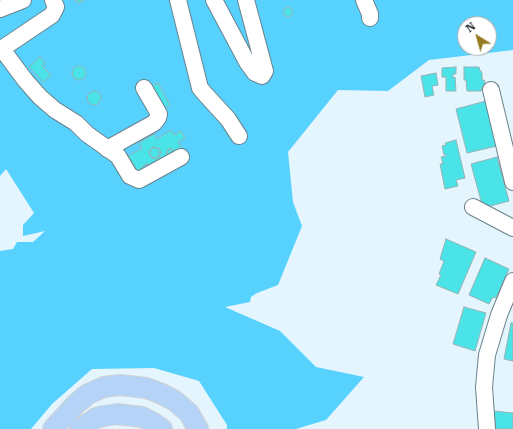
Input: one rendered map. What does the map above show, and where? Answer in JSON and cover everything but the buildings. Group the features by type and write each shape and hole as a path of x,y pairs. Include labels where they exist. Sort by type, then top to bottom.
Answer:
{"main road":[{"path":"53,429 76,404 88,394 104,387 120,385 146,388 175,401 189,413 198,429"},
{"path":"80,429 96,418 117,414 142,417 162,429"}],"street":[{"path":"0,9 23,0"},
{"path":"178,0 200,88 228,119 239,136"},
{"path":"214,0 247,62 255,73 262,76 265,71 246,0"},
{"path":"364,0 370,14 370,18"},
{"path":"55,1 56,7 52,15 1,50 48,105 118,156 130,176 138,180 181,157"},
{"path":"107,149 154,123 158,118 158,114 144,88"},
{"path":"491,90 513,182"},
{"path":"473,207 513,228"},
{"path":"487,429 484,387 487,355 497,320 513,281"}],"shaded area":[{"path":"0,0 513,0 513,50 497,52 497,16 457,16 457,56 463,56 429,60 388,91 338,90 288,152 293,202 302,226 278,285 257,293 251,297 250,302 225,307 280,331 316,367 364,377 326,420 296,429 227,429 227,425 199,381 154,368 92,369 52,404 31,429 0,429 0,251 13,249 17,242 33,242 45,231 23,236 23,225 34,213 6,169 0,176"}]}
